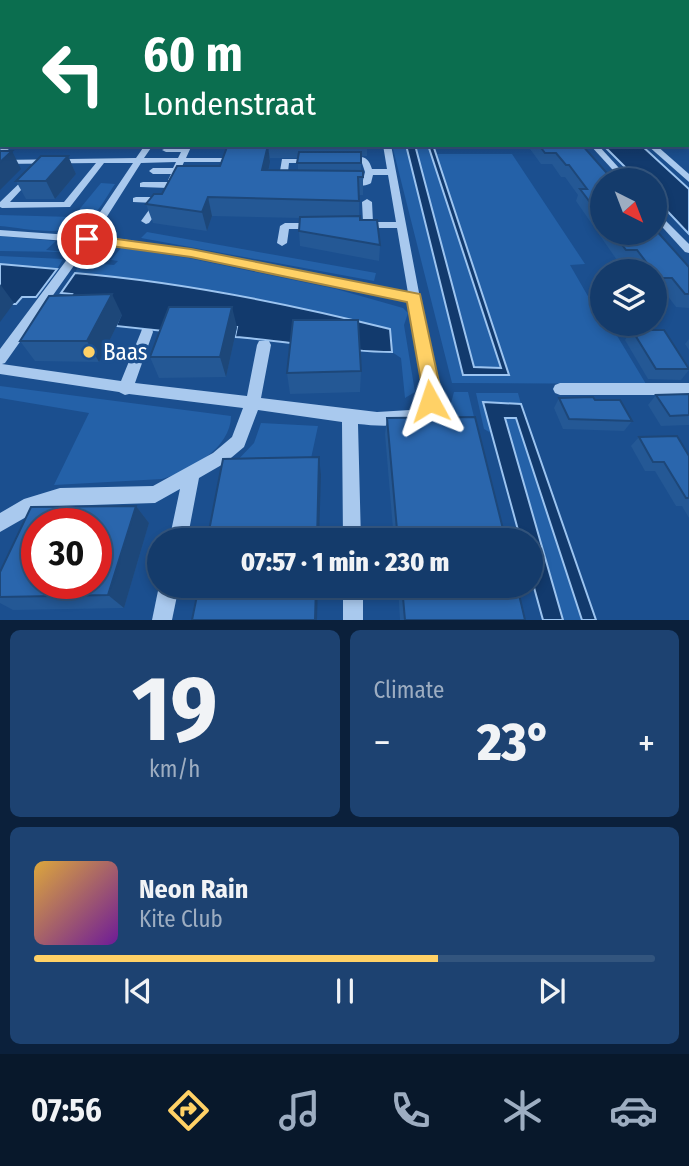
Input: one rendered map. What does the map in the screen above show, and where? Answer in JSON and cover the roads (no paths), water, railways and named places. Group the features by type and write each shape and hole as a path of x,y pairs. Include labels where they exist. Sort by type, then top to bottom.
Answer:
{"street":[{"path":"0,359 87,239 148,147"},
{"path":"0,369 125,389 350,416 414,414 426,408 431,387 387,147"},
{"path":"596,147 614,168"},
{"path":"653,147 689,179"},
{"path":"166,150 187,148"},
{"path":"146,221 161,200 187,148"},
{"path":"0,162 252,160"},
{"path":"338,161 365,160 369,172 367,183 343,183"},
{"path":"294,183 282,183 285,161 325,161"},
{"path":"44,162 2,205 67,205 102,162"},
{"path":"153,171 177,171"},
{"path":"369,172 391,172"},
{"path":"143,185 169,185"},
{"path":"136,200 161,200"},
{"path":"367,202 368,225"},
{"path":"354,225 401,225"},
{"path":"282,243 285,226 327,226"},
{"path":"667,226 689,250"},
{"path":"0,233 87,239 191,253 378,293 414,298"},
{"path":"125,389 147,332"},
{"path":"3,525 24,508 60,497 155,494 219,458 238,442 253,403 264,345"},
{"path":"560,389 689,389"},
{"path":"350,416 352,528"},
{"path":"181,528 192,473"},
{"path":"162,620 167,598"},
{"path":"353,598 354,620"}],"place":[{"name":"Baas","path":"89,352"}]}
